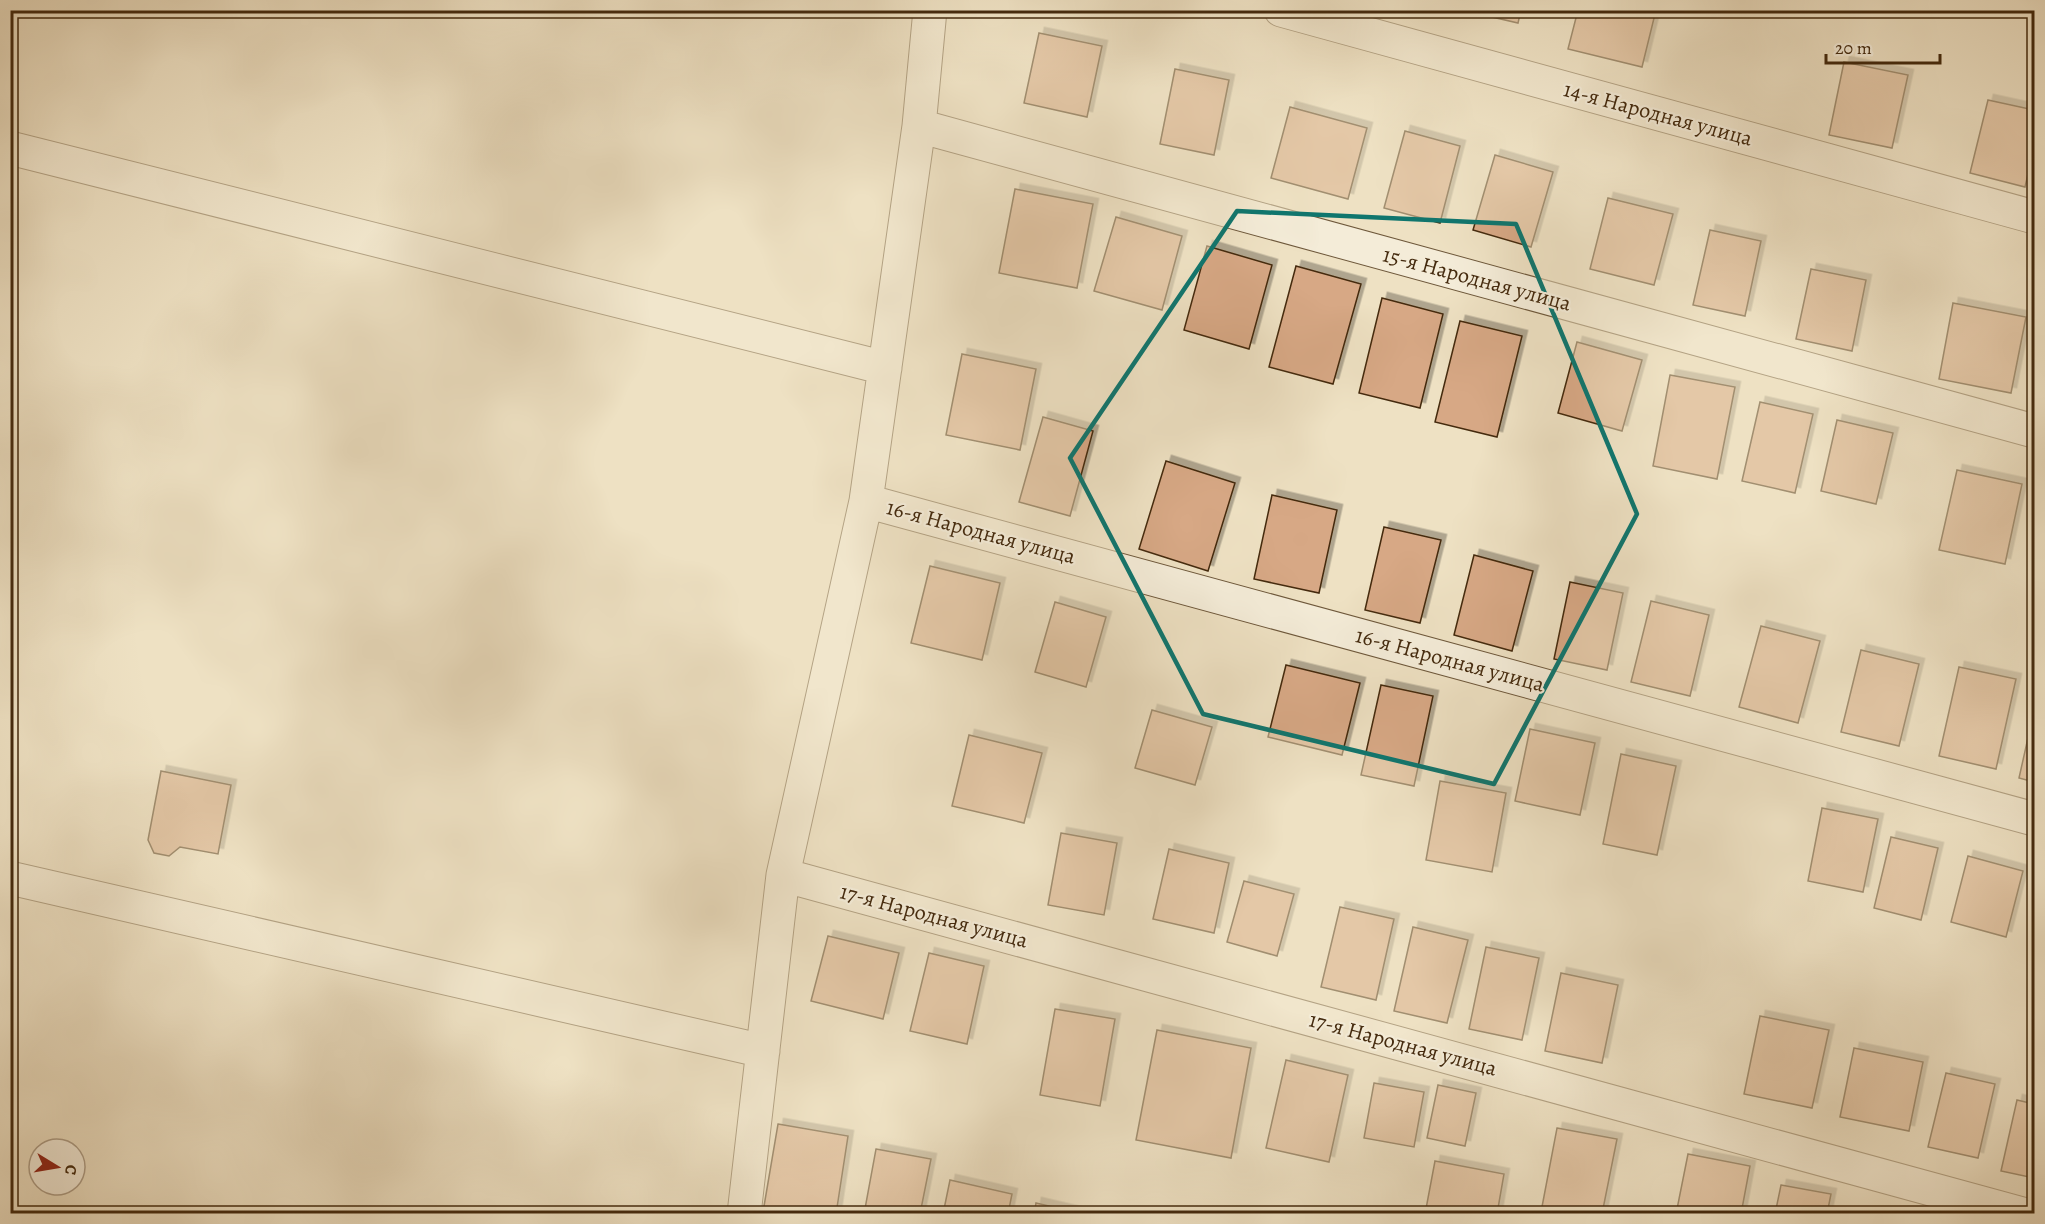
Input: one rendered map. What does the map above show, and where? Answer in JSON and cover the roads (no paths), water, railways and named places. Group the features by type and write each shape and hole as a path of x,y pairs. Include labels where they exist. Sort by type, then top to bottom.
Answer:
{"street":[{"path":"744,1214 783,875 866,501 919,126 930,10"},
{"name":"14-я Народная улица","path":"1281,10 2034,217"},
{"name":"15-я Народная улица","path":"919,126 2034,431"},
{"path":"10,148 885,368"},
{"name":"16-я Народная улица","path":"866,501 2034,819"},
{"name":"17-я Народная улица","path":"783,875 2022,1214"},
{"path":"10,878 763,1051"}]}
